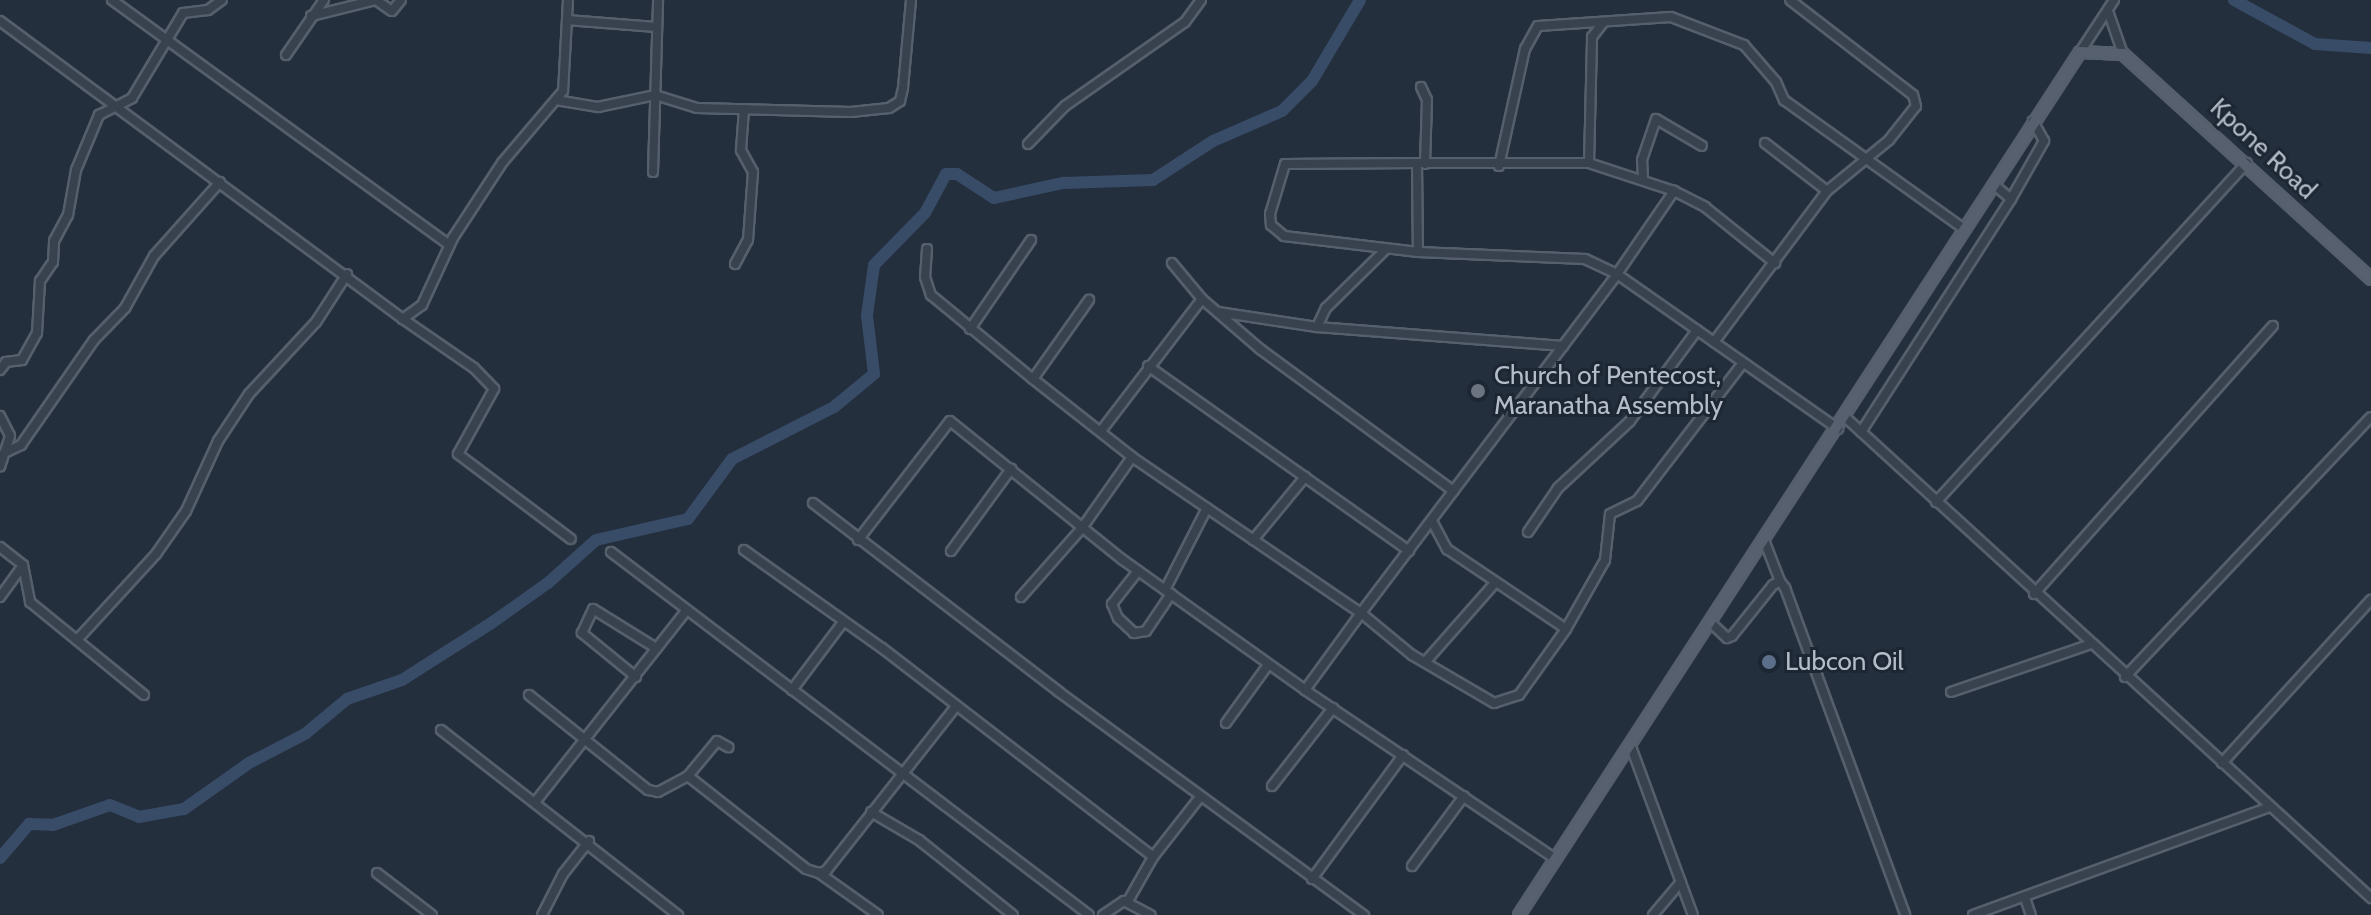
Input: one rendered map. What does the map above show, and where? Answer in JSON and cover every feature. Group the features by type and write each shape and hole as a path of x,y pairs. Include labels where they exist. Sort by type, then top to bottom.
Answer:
{"main road":[{"path":"1519,915 1838,429 2080,52 2123,54"},
{"name":"Kpone Road","path":"2123,54 2247,163 2371,279"}],"street":[{"path":"112,0 449,245"},
{"path":"0,370 6,362 22,360 37,333 40,281 53,262 54,241 68,215 76,170 93,125 114,106 132,98 163,40 183,13 208,10 222,0"},
{"path":"286,55 324,0"},
{"path":"311,16 375,0 392,11 401,0"},
{"path":"403,319 422,305 449,245 502,163 556,100 563,86 568,0"},
{"path":"653,172 658,0"},
{"path":"556,100 598,107 655,95 697,108 851,112 889,108 900,101 911,0"},
{"path":"1028,144 1065,106 1185,22 1201,0"},
{"path":"1714,342 1827,191 1896,133 1916,100 1790,0"},
{"path":"2080,52 2114,0"},
{"name":"Kpone Road","path":"2108,11 2123,54"},
{"path":"1499,166 1532,32 1547,22 1603,23 1671,17 1739,42 1776,82 1784,100 1964,229"},
{"path":"567,20 656,27"},
{"path":"0,21 347,274 492,384 493,395 458,454 571,539"},
{"path":"1589,163 1592,37 1603,23"},
{"path":"1418,252 1427,100 1421,87"},
{"path":"735,264 748,240 753,172 741,150 744,109"},
{"path":"1643,178 1642,160 1656,119 1702,146"},
{"path":"1861,432 2011,199 2044,141 2033,121"},
{"path":"1765,143 1827,191"},
{"path":"1775,263 1705,207 1643,178 1589,163 1499,166 1300,163 1280,169 1270,214 1276,231 1310,242 1418,252 1569,256 1617,274 1838,429"},
{"path":"1936,502 2247,163"},
{"path":"4,453 21,445 94,340 125,308 154,256 220,182"},
{"path":"1993,184 2011,199"},
{"path":"1305,690 1433,523 1453,491 1617,274 1674,191"},
{"path":"970,329 1031,240"},
{"path":"927,249 925,277 931,295 970,329 1132,457 1360,615 1412,655 1427,660 1489,701 1506,702 1519,695 1566,629 1605,560 1610,514 1637,501 1743,363"},
{"path":"1317,327 1326,308 1385,250"},
{"path":"1172,263 1216,312 1453,491"},
{"path":"77,640 156,554 186,511 218,441 249,394 316,322 347,274"},
{"path":"1101,431 1202,299"},
{"path":"1033,379 1089,300"},
{"path":"1216,312 1317,327 1563,346"},
{"path":"2034,594 2273,326"},
{"path":"1528,532 1558,488 1630,421 1697,330"},
{"path":"1148,366 1409,551"},
{"path":"0,416 10,436 0,466"},
{"path":"1845,417 2088,645 2371,898"},
{"path":"2125,677 2370,418"},
{"path":"858,540 945,422 953,423 1082,528 1268,665 1556,859"},
{"path":"1021,597 1082,528 1132,457"},
{"path":"951,551 1011,469"},
{"path":"1253,540 1305,477"},
{"path":"813,503 1200,797 1364,915"},
{"path":"1138,571 1112,604 1118,618 1134,633 1146,631 1207,508"},
{"path":"1433,523 1447,549 1566,629"},
{"path":"1764,540 1877,827 1905,915"},
{"path":"0,547 23,565 30,602 144,695"},
{"path":"744,550 1153,857"},
{"path":"611,552 1089,915"},
{"path":"0,597 23,565"},
{"path":"1711,623 1727,638 1732,636 1748,611 1780,581"},
{"path":"1427,660 1495,583"},
{"path":"2222,763 2371,600"},
{"path":"636,677 582,633 593,609 656,648"},
{"path":"536,801 687,610"},
{"path":"792,690 843,622"},
{"path":"1951,692 2088,645"},
{"path":"1226,723 1268,665"},
{"path":"529,695 648,790 658,792 688,776 717,741 728,747"},
{"path":"1272,786 1333,708"},
{"path":"819,873 826,871 954,709"},
{"path":"441,730 589,841 678,915"},
{"path":"1630,744 1693,915"},
{"path":"1312,879 1403,755"},
{"path":"688,776 806,869 819,873 878,915"},
{"path":"1412,866 1464,796"},
{"path":"1128,901 1153,857 1200,797"},
{"path":"1973,915 2269,807"},
{"path":"871,812 919,840 1013,915"},
{"path":"542,915 563,874 589,841"},
{"path":"377,873 432,915"},
{"path":"1653,915 1681,882"},
{"path":"2025,898 2031,915"},
{"path":"1103,915 1115,904 1128,901 1150,915"}],"waterway":[{"path":"0,858 29,824 53,825 110,805 139,817 184,809 249,763 305,734 347,699 402,680 490,624 548,583 596,540 688,519 732,459 834,407 874,374 867,315 874,265 925,213 946,174 957,174 994,198 1063,183 1153,180 1213,141 1282,111 1312,81 1360,0"},
{"path":"2234,0 2315,44 2371,48"}],"place":[{"name":"Church of Pentecost, Maranatha Assembly","path":"1478,391"},
{"name":"Lubcon Oil","path":"1769,662"}]}
